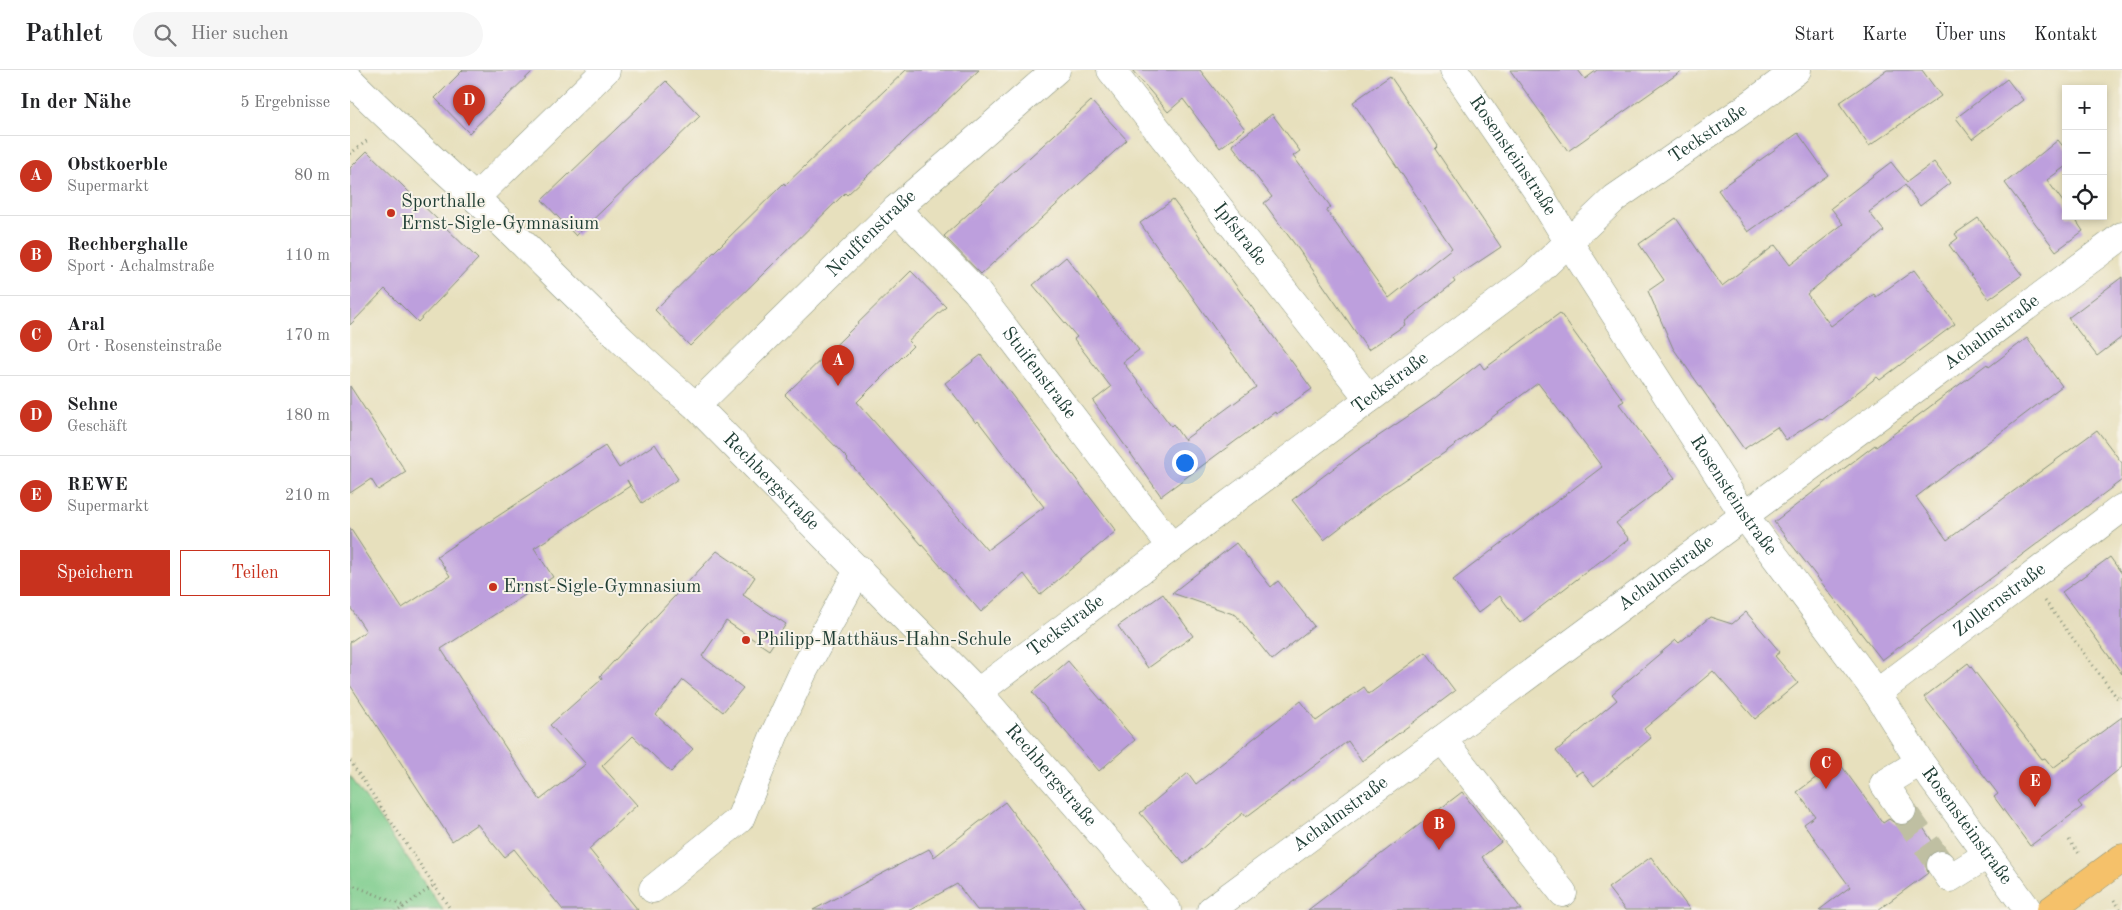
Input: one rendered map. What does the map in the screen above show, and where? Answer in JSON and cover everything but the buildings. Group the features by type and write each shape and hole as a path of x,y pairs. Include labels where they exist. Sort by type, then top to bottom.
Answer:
{"main road":[{"path":"2052,910 2122,858"}],"street":[{"path":"475,198 606,70"},
{"name":"Neuffenstraße","path":"696,406 896,209 1056,70"},
{"name":"Ipfstraße","path":"1111,70 1369,399"},
{"name":"Rosensteinstraße","path":"1454,70 1540,194 1568,242 1744,515 1877,693 1920,762 2028,910"},
{"name":"Teckstraße","path":"978,692 1532,277 1614,198 1746,108 1797,70"},
{"name":"Rechbergstraße","path":"350,80 662,378 696,406 859,569 978,692 1166,910"},
{"name":"Stuifenstraße","path":"896,209 976,291 1171,546"},
{"name":"Achalmstraße","path":"1211,910 2122,236"},
{"name":"Zollernstraße","path":"1877,693 2122,508"},
{"path":"654,889 740,819 775,733 804,670 859,569"},
{"path":"1442,739 1563,893"},
{"path":"1902,810 1884,784 1920,762"},
{"path":"1941,865 1950,878 1986,854"}],"path":[{"path":"2029,578 2118,699 2122,696"},
{"path":"350,760 451,910"},
{"path":"350,884 402,909 434,885"}],"green space":[{"path":"350,776 443,910 350,910"}],"tunnel":[{"path":"1902,810 1941,865"}],"place":[{"name":"Sehne","path":"469,126"},
{"name":"Sporthalle Ernst-Sigle-Gymnasium","path":"391,213"},
{"name":"Obstkoerble","path":"838,386"},
{"name":"Ernst-Sigle-Gymnasium","path":"493,587"},
{"name":"Philipp-Matthäus-Hahn-Schule","path":"746,640"},
{"name":"Aral","path":"1826,789"},
{"name":"REWE","path":"2035,807"},
{"name":"Rechberghalle","path":"1439,850"}]}
